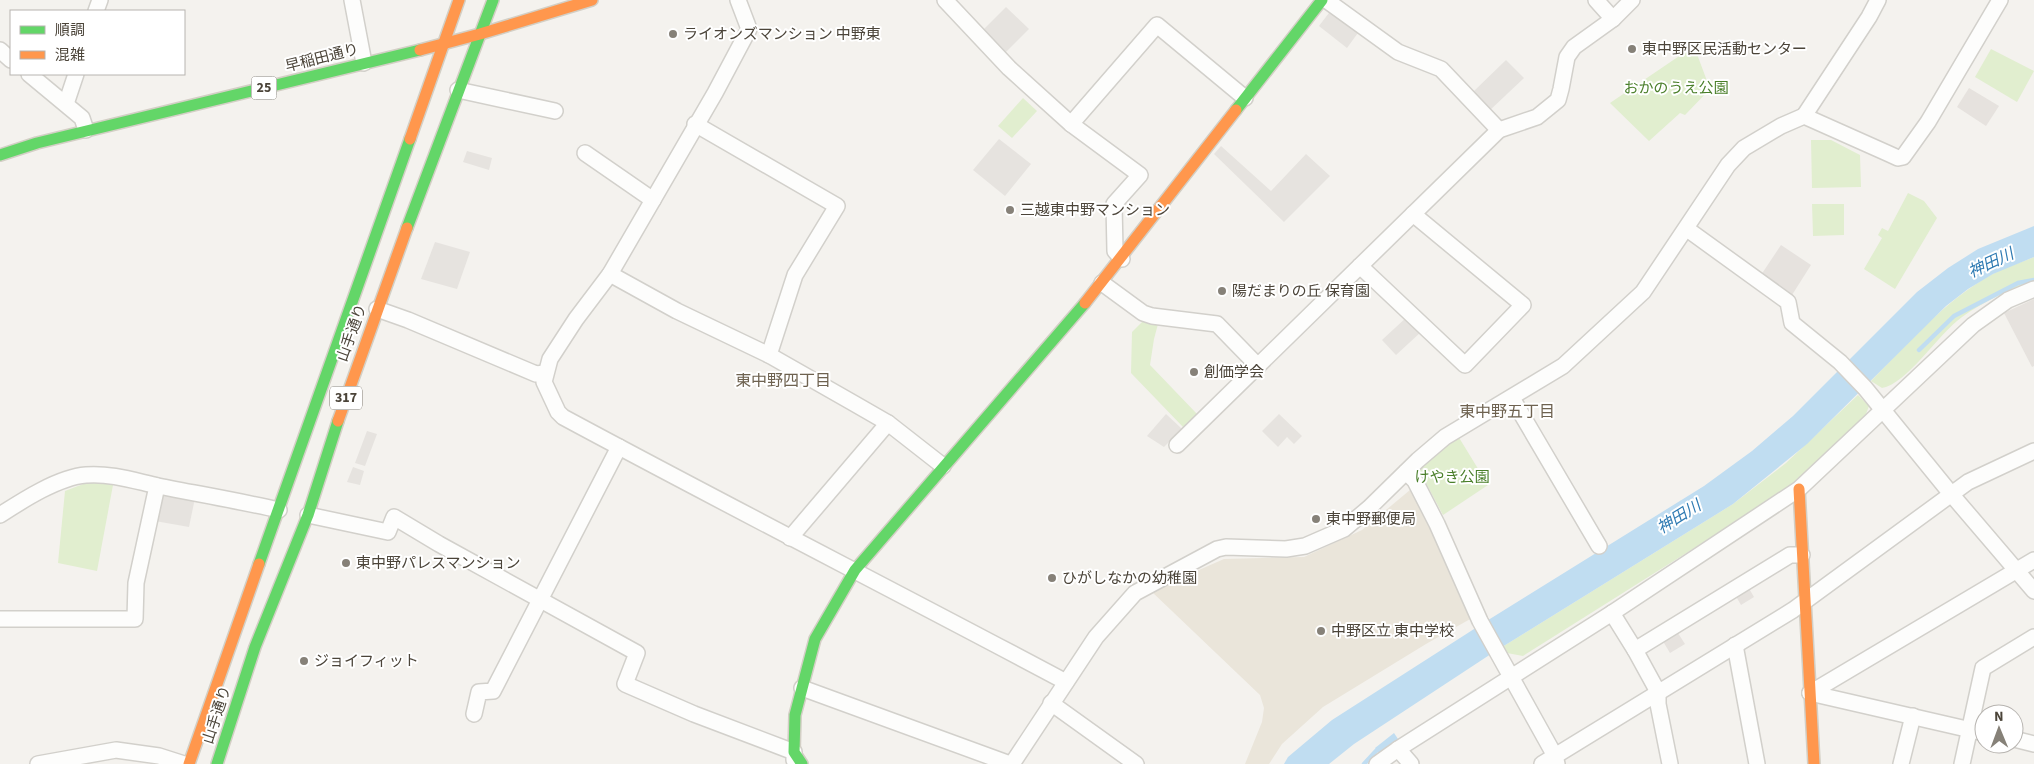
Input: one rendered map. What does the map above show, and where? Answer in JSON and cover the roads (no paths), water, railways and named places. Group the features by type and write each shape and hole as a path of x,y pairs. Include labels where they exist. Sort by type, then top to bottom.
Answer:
{"main road":[{"name":"山手通り","path":"190,764 235,630 354,300 459,0"},
{"name":"山手通り","path":"217,764 255,647 308,515 350,384 377,309 493,0"},
{"name":"早稲田通り","path":"0,154 37,142 480,34 592,0"},
{"path":"797,760 795,715 815,639 855,570 1122,259 1322,0"},
{"path":"1799,489 1814,764"}],"street":[{"path":"352,0 364,63"},
{"path":"738,0 749,29 610,274 576,319 550,359 544,382 558,412 563,417 790,538 855,570 1066,682"},
{"path":"945,0 1009,68 1071,124 1140,175 1114,204 1115,251 1122,259"},
{"path":"1326,0 1398,52 1441,69 1499,130"},
{"path":"1596,0 1613,19"},
{"path":"1177,445 1499,130 1537,117 1558,100 1567,57 1574,47 1613,19 1632,0"},
{"path":"802,688 1011,764 1096,637 1135,593 1217,548 1286,549 1306,546 1344,529 1445,437 1563,366 1643,292 1687,229 1728,165 1744,148 1781,126 1804,116 1869,17 1878,0"},
{"path":"1804,116 1898,158 1903,157 1928,122 2000,0"},
{"path":"1071,124 1157,25 1245,98"},
{"path":"0,50 10,59"},
{"path":"30,75 82,118 86,130"},
{"path":"66,104 76,75"},
{"path":"458,90 555,110"},
{"path":"695,124 837,206 795,275 769,355"},
{"path":"585,154 653,200"},
{"path":"1360,266 1465,365 1523,305 1413,214"},
{"path":"1687,229 1788,302 1792,323 1842,364 1884,408 1952,495 2034,591"},
{"path":"610,274 677,311 769,355 888,423 943,466"},
{"path":"1102,283 1143,313 1152,316 1217,324 1258,365"},
{"path":"1378,764 1398,749 1612,613 1799,489 1973,325 2008,300 2034,289"},
{"path":"377,309 408,320 536,374 545,373"},
{"path":"1512,398 1599,546"},
{"path":"790,538 888,423"},
{"path":"474,714 480,692 494,691 619,447"},
{"path":"1406,472 1415,481 1437,524 1482,625 1511,677 1551,761 1805,601 1968,482 2034,451"},
{"path":"0,515 18,503 51,486 67,479 87,475 119,477 279,510"},
{"path":"0,619 135,619 136,583 158,486"},
{"path":"308,515 388,532 394,517 441,541 637,653 625,684 797,760"},
{"path":"1635,650 1790,555 1802,555"},
{"path":"1810,693 2034,560"},
{"path":"1612,613 1658,692 1658,704 1670,764"},
{"path":"1980,704 1983,668 2034,637"},
{"path":"1735,645 1757,764"},
{"path":"1810,693 1974,730"},
{"path":"1052,704 1136,764"},
{"path":"1901,764 1913,716"},
{"path":"1962,764 1974,738"},
{"path":"1398,749 1411,764"},
{"path":"38,764 116,750 159,756 184,764"}],"water":[{"name":"神田川","path":"2034,226 2034,257 1993,274 1968,289 1946,306 1807,444 1733,504 1494,652 1354,744 1329,764 1284,764 1288,757 1332,720 1704,486 1752,451 1793,416 1917,292 1948,268 1978,249"},
{"path":"1394,733 1398,739 1379,754 1375,748"}],"waterway":[{"path":"1919,350 1954,316 2018,283 2034,280"},
{"path":"1364,764 1376,751"}],"place":[{"name":"ライオンズマンション 中野東","path":"673,34"},
{"name":"東中野区民活動センター","path":"1632,49"},
{"name":"三越東中野マンション","path":"1010,210"},
{"name":"陽だまりの丘 保育園","path":"1222,291"},
{"name":"創価学会","path":"1194,372"},
{"name":"東中野郵便局","path":"1316,519"},
{"name":"東中野パレスマンション","path":"346,563"},
{"name":"ひがしなかの幼稚園","path":"1052,578"},
{"name":"中野区立 東中学校","path":"1321,631"},
{"name":"ジョイフィット","path":"304,661"}],"district":[{"name":"東中野四丁目","path":"783,381"},
{"name":"東中野五丁目","path":"1507,412"}],"park label":[{"name":"おかのうえ公園","path":"1676,88"},
{"name":"けやき公園","path":"1452,477"}]}
